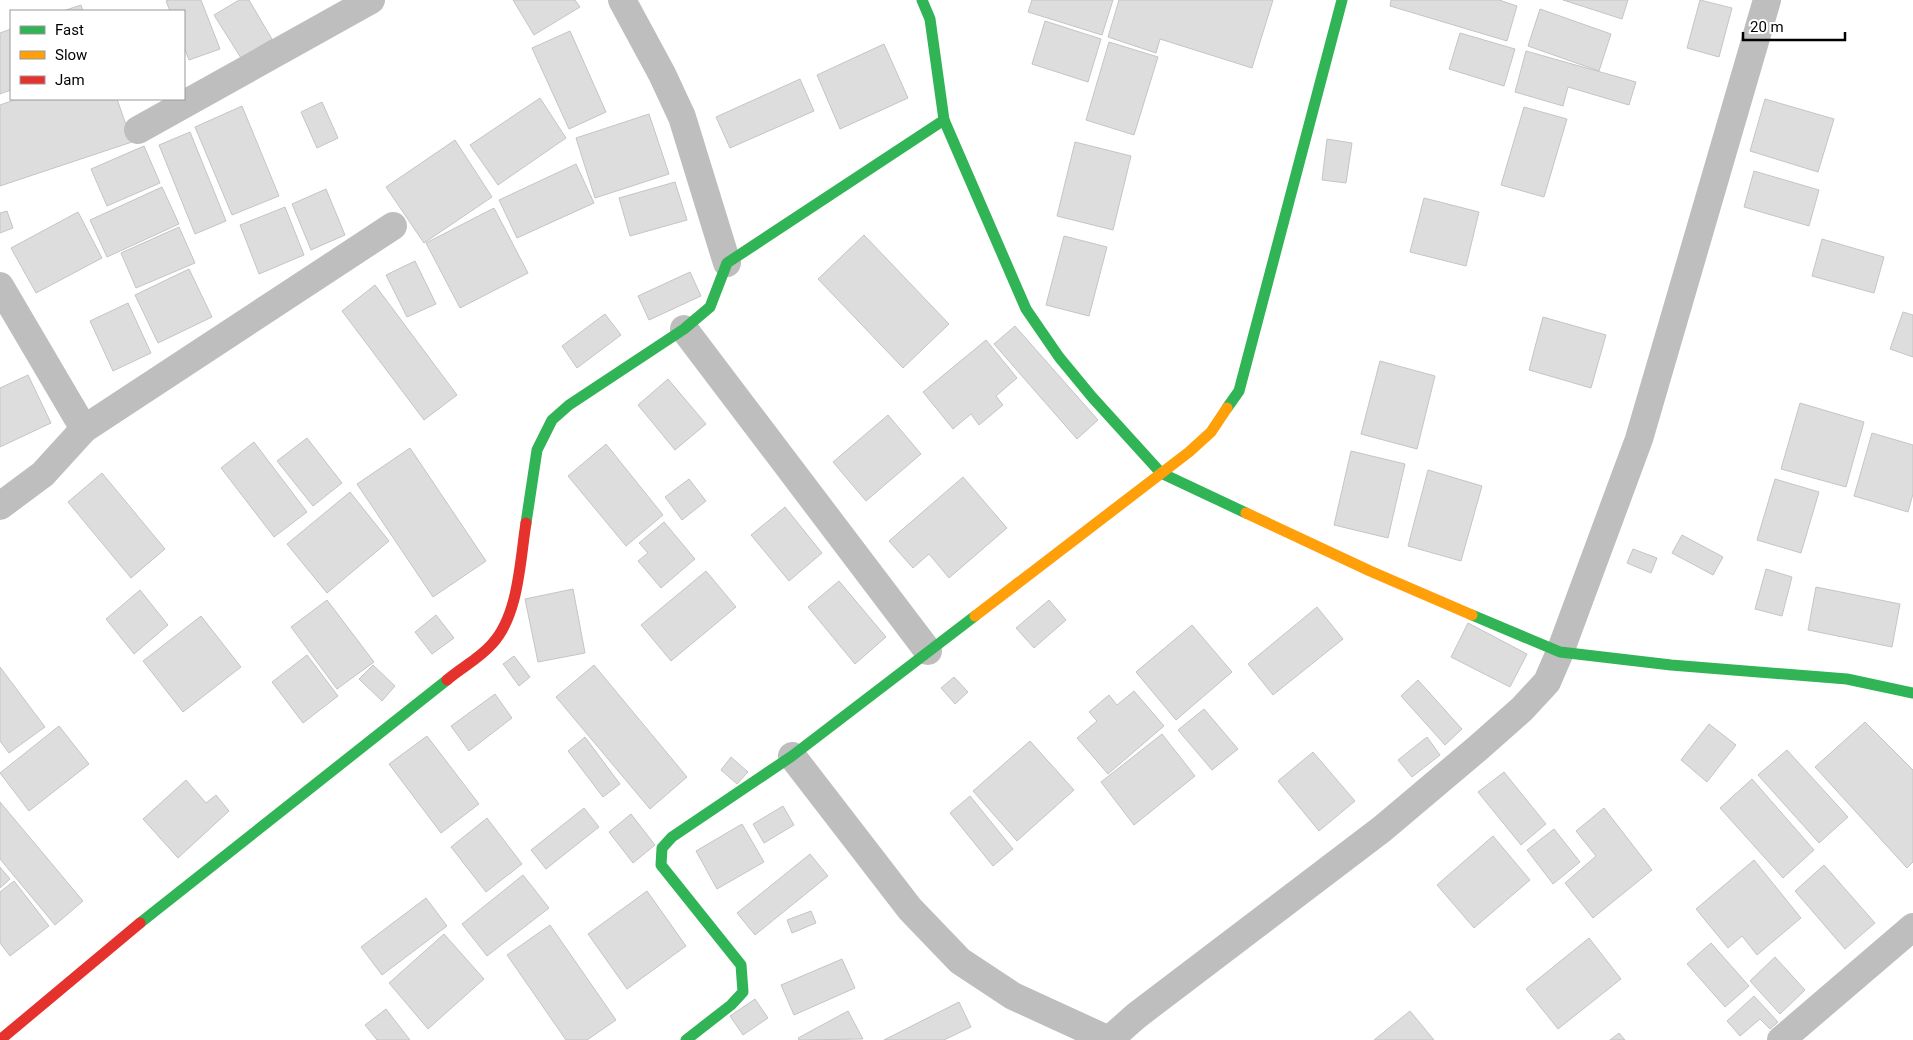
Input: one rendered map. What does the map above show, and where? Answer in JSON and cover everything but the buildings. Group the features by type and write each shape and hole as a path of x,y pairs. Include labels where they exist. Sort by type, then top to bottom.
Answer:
{"street":[{"path":"138,130 371,0"},
{"path":"622,0 662,74 682,117 727,263"},
{"path":"686,1040 731,1005 743,992 741,965 662,865 662,848 672,837 792,756 1189,452 1211,432 1239,391 1342,0"},
{"path":"792,756 910,909 960,961 1013,996 1109,1040 1136,1016 1382,829 1522,709 1546,682 1560,652 1639,440 1767,0"},
{"path":"929,6 944,120 1026,309 1059,357 1092,398 1161,473 1370,571 1560,652 1671,665 1847,679 1913,693"},
{"path":"0,1040 168,900 492,644 508,620 515,590 537,450 552,420 569,405 684,329 710,307 727,263 944,120"},
{"path":"0,506 44,474 84,429 393,226"},
{"path":"0,286 84,429"},
{"path":"684,329 928,651"},
{"path":"1781,1040 1913,927"}],"traffic: fast":[{"path":"922,0 930,19 944,120 1026,309 1059,357 1092,397 1161,473 1246,513"},
{"path":"1227,408 1239,391 1342,0"},
{"path":"526,523 537,450 552,420 569,405 684,329 710,307 727,263 944,120"},
{"path":"1472,615 1560,652 1671,665 1847,679 1913,693"},
{"path":"686,1040 731,1005 743,992 741,965 661,865 662,848 672,837 792,756 975,616"},
{"path":"140,923 447,680"}],"traffic: slow":[{"path":"975,616 1189,452 1211,432 1227,408"},
{"path":"1246,513 1370,571 1472,615"}],"traffic: jam":[{"path":"447,680 482,654 501,632 508,618 517,586 526,523"},
{"path":"0,1040 140,923"}]}
